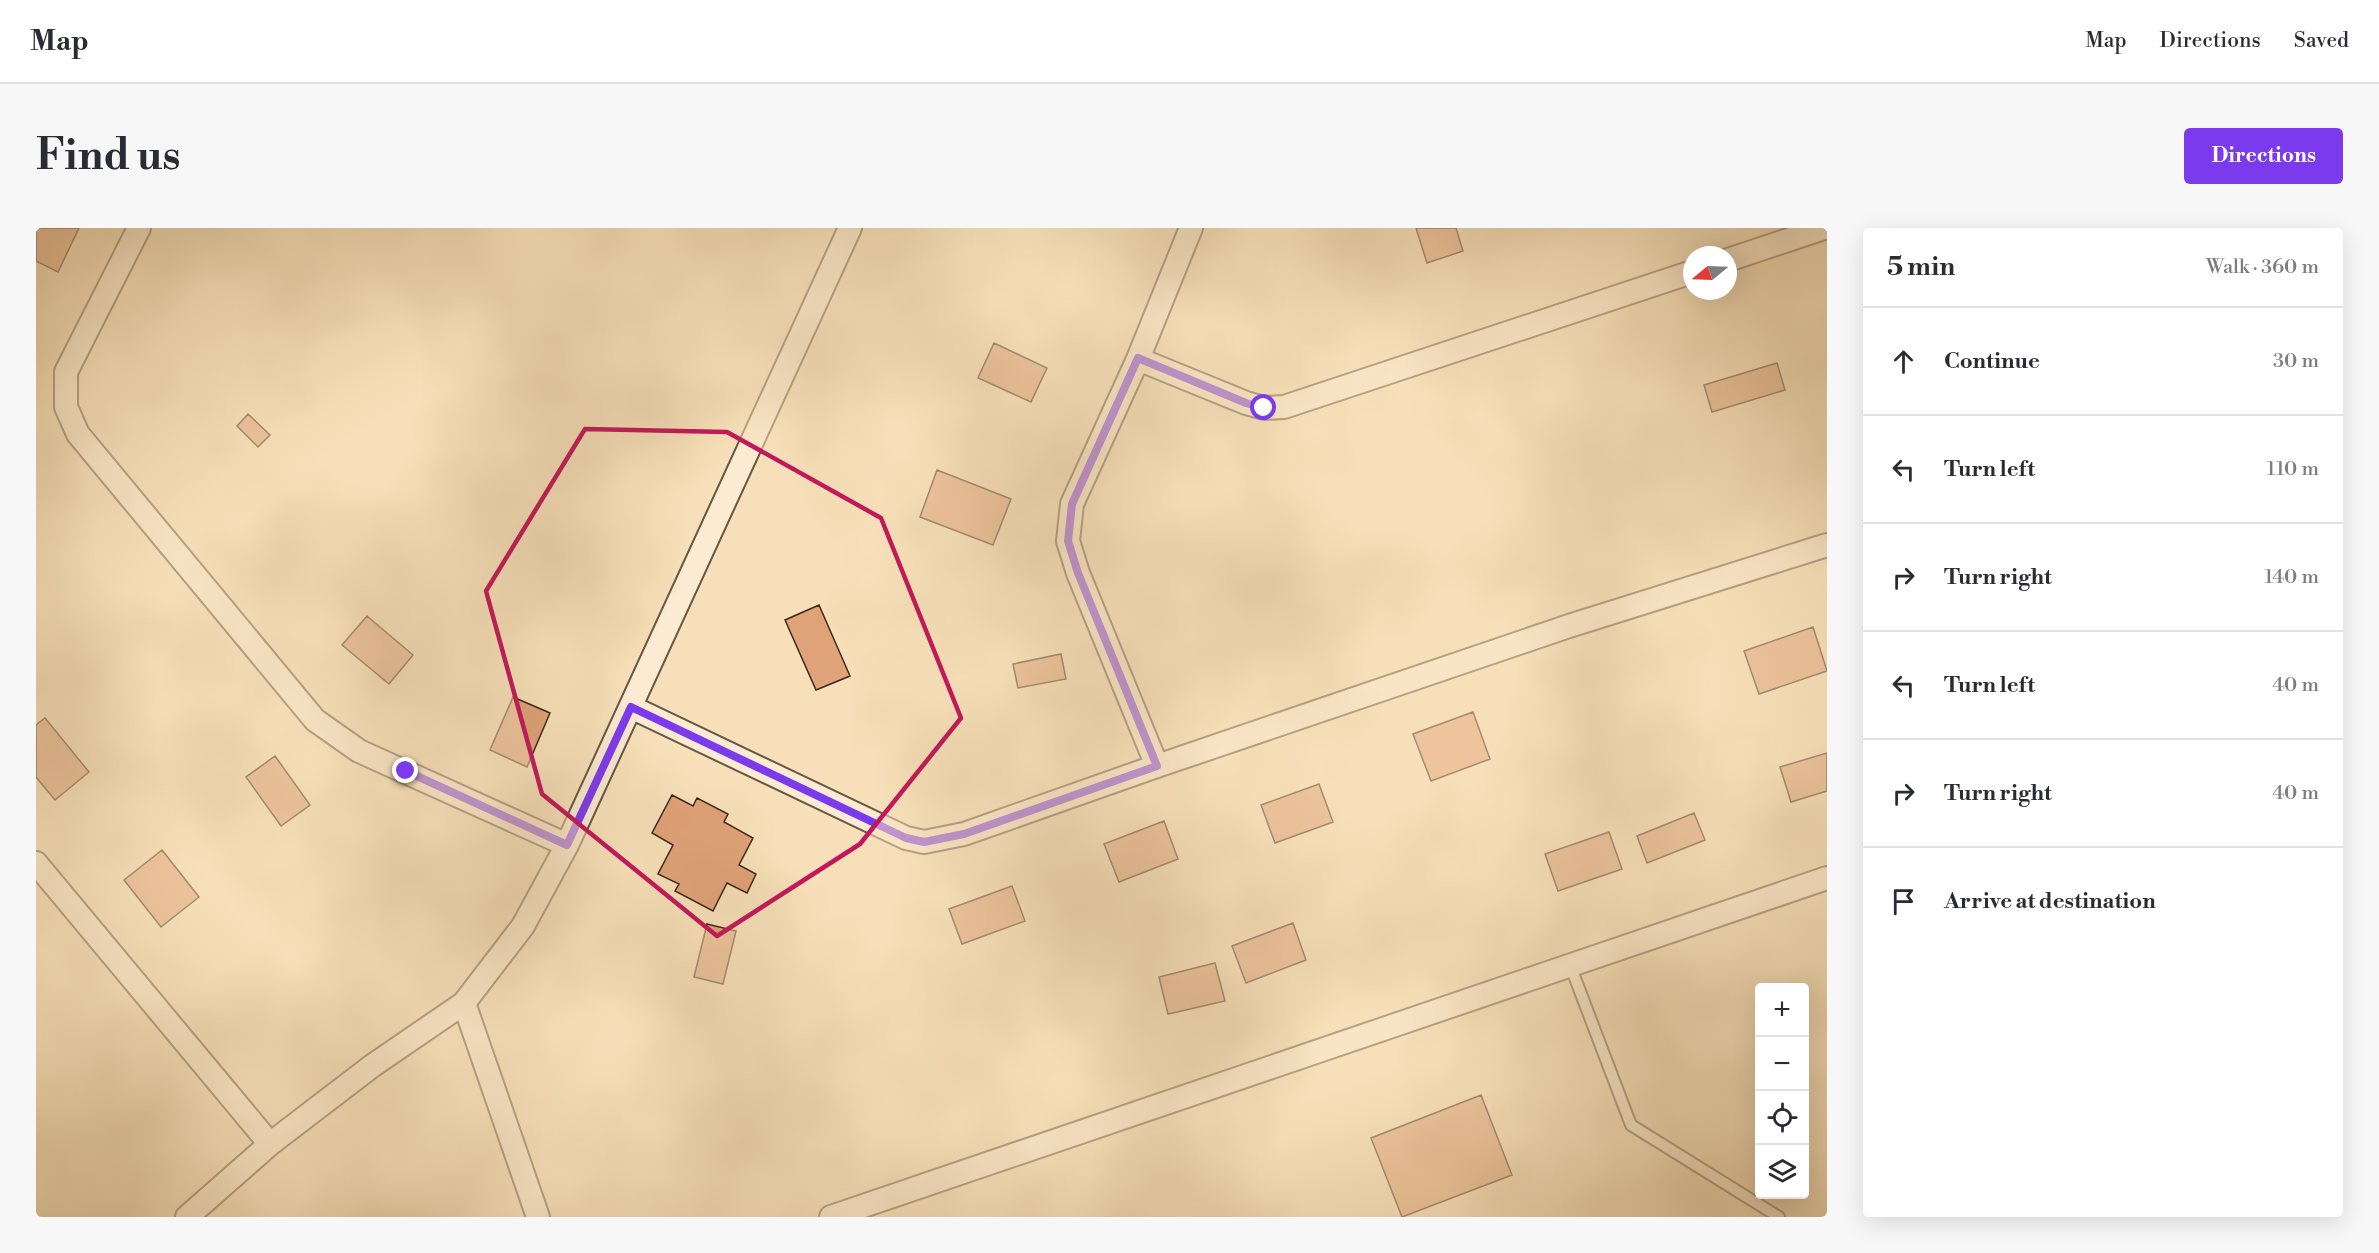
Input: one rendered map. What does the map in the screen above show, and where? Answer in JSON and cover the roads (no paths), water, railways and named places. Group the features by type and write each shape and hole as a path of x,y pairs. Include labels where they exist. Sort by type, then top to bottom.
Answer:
{"street":[{"path":"139,228 66,372 66,406 78,434 315,720 359,751 567,845"},
{"path":"187,1217 270,1144 372,1066 464,1003 523,926 567,845 850,228"},
{"path":"1157,766 1078,573 1068,541 1072,504 1138,358 1191,228"},
{"path":"1737,257 1824,228"},
{"path":"1138,358 1246,403 1264,408 1284,407 1683,275"},
{"path":"631,707 906,838 924,842 964,834 1569,626 1827,545"},
{"path":"36,863 270,1144"},
{"path":"831,1217 1827,878"},
{"path":"464,1003 538,1217"}],"lane":[{"path":"1570,965 1631,1125 1779,1217"}]}
